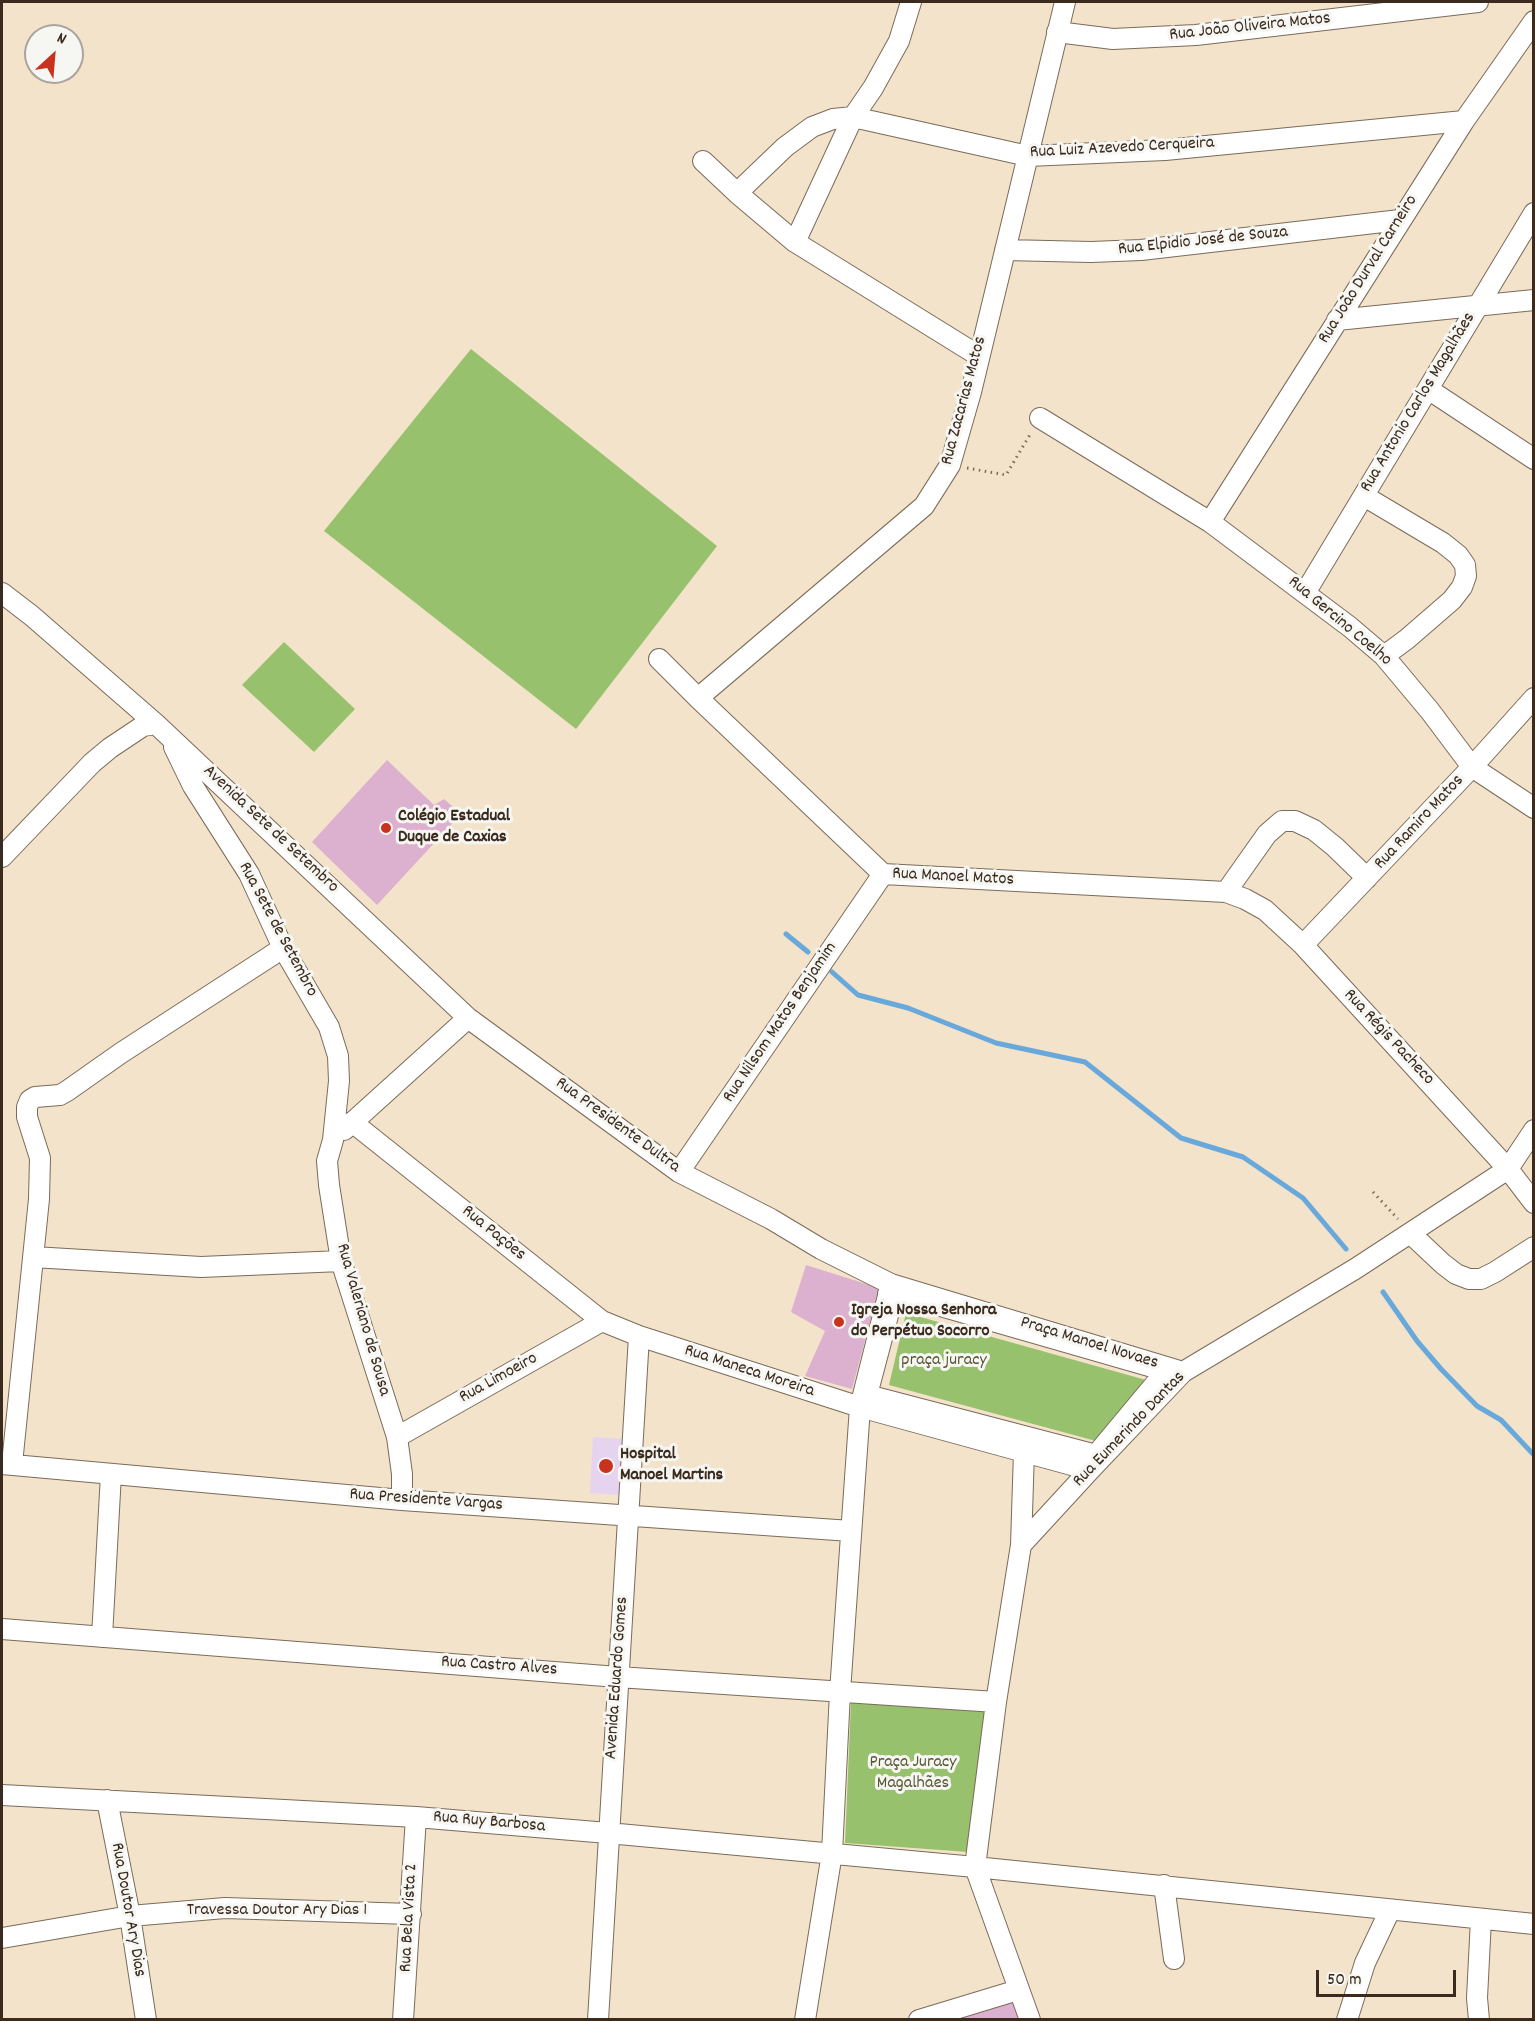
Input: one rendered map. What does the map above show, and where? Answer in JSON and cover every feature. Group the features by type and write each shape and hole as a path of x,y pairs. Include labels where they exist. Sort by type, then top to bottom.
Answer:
{"street":[{"path":"795,242 853,117 888,63 899,41 910,2"},
{"name":"Rua Zacarias Matos","path":"698,699 924,506 950,465 971,392 1065,2"},
{"name":"Rua João Oliveira Matos","path":"1057,32 1113,39 1186,35 1478,2"},
{"name":"Rua João Durval Carneiro","path":"1210,522 1400,220 1464,121 1533,21"},
{"name":"Rua Luiz Azevedo Cerqueira","path":"737,193 785,147 812,127 833,119 853,117 1028,156 1165,150 1464,121"},
{"path":"703,161 795,242 979,356"},
{"name":"Rua Antonio Carlos Magalhães","path":"1305,592 1533,213"},
{"name":"Rua Elpidio José de Souza","path":"1005,250 1091,252 1141,250 1400,220"},
{"path":"1337,320 1533,300"},
{"path":"1428,389 1533,459"},
{"name":"Rua Gercino Coelho","path":"1040,418 1210,522 1305,592 1384,656 1430,711 1472,767 1533,808"},
{"path":"1364,496 1443,543 1458,555 1465,565 1466,576 1462,587 1452,600 1384,656"},
{"name":"Avenida Sete de Setembro","path":"2,593 32,616 162,729 373,926"},
{"name":"Rua Manoel Matos","path":"659,660 883,874 1226,892"},
{"name":"Rua Ramiro Matos","path":"1303,945 1472,767 1533,698"},
{"path":"2,857 110,748 143,726 162,729"},
{"name":"Rua Sete de Setembro","path":"162,729 193,786 249,874 283,948 329,1027 338,1056 339,1080 333,1140"},
{"path":"1226,892 1267,834 1282,821 1295,821 1314,830 1367,878"},
{"name":"Rua Nilsom Matos Benjamim","path":"679,1172 883,874"},
{"name":"Rua Régis Pacheco","path":"1226,892 1265,910 1303,945 1508,1168 1533,1203"},
{"name":"Rua Presidente Dultra","path":"373,926 468,1018 679,1172 771,1219 890,1289"},
{"path":"7,1464 39,1199 40,1158 27,1117 30,1100 35,1097 60,1095 67,1091 121,1053 283,948"},
{"path":"333,1140 468,1018"},
{"name":"Rua Pações","path":"352,1122 602,1321 639,1336"},
{"path":"1508,1168 1533,1130"},
{"name":"Rua Valeriano de Sousa","path":"333,1140 327,1161 342,1261 397,1437 402,1474 402,1500"},
{"name":"Rua Eumerindo Dantas","path":"1022,1545 1183,1372 1411,1234 1508,1168"},
{"path":"1411,1234 1443,1264 1456,1274 1469,1279 1481,1279 1495,1272 1533,1247"},
{"path":"33,1257 201,1268 342,1261"},
{"path":"890,1289 895,1293 1167,1371 1096,1455 867,1395 890,1308 890,1289"},
{"path":"805,2019 832,1853 840,1692 860,1407 890,1289"},
{"name":"Praça Manoel Novaes","path":"890,1289 1183,1372"},
{"name":"Rua Limoeiro","path":"397,1437 602,1321"},
{"name":"Rua Maneca Moreira","path":"639,1336 860,1407"},
{"name":"Avenida Eduardo Gomes","path":"597,2019 639,1336"},
{"path":"860,1407 1024,1450 1090,1470"},
{"path":"1024,1450 1022,1545 996,1702 975,1867 1030,2019"},
{"name":"Rua Presidente Vargas","path":"7,1464 402,1500 851,1531"},
{"path":"102,1637 111,1474"},
{"name":"Rua Castro Alves","path":"2,1629 618,1677 996,1702"},
{"name":"Rua Ruy Barbosa","path":"2,1795 416,1817 608,1833 1164,1885 1533,1924"},
{"name":"Rua Doutor Ary Dias","path":"107,1800 130,1916 146,2019"},
{"name":"Rua Bela Vista 2","path":"403,2019 416,1817"},
{"path":"1164,1885 1174,1959"},
{"name":"Travessa Doutor Ary Dias 1","path":"2,1938 130,1916 225,1908 411,1914"},
{"path":"1347,2019 1353,1994 1390,1910"},
{"path":"1479,2019 1477,1998 1481,1919"},
{"path":"919,2019 1018,1990"}],"path":[{"path":"950,465 1006,475 1040,418"},
{"path":"1373,1192 1411,1234"}],"shaded area":[{"name":"Hospital Manoel Martins","path":"593,1437 623,1439 620,1495 590,1493"}],"green space":[{"path":"471,349 717,546 576,729 324,531"},
{"path":"284,642 355,709 314,752 242,685"},
{"name":"praça juracy","path":"906,1313 1146,1380 1096,1441 889,1385"},
{"name":"Praça Juracy Magalhães","path":"851,1702 985,1712 968,1852 845,1843"}],"building":[{"name":"Colégio Estadual Duque de Caxias","path":"387,760 434,805 444,799 461,814 377,905 312,842"},
{"name":"Igreja Nossa Senhora do Perpétuo Socorro","path":"806,1265 879,1288 852,1389 805,1376 825,1331 791,1312"},
{"path":"1014,1998 1021,2020 942,2020"}],"waterway":[{"path":"786,934 808,952"},
{"path":"832,972 858,995 908,1008 996,1043 1085,1062 1181,1138 1243,1157 1303,1198 1346,1249"},
{"path":"1383,1292 1417,1341 1441,1369 1477,1406 1501,1420 1534,1455"}],"place":[{"name":"Colégio Estadual Duque de Caxias","path":"386,828"},
{"name":"Igreja Nossa Senhora do Perpétuo Socorro","path":"839,1322"},
{"name":"Hospital Manoel Martins","path":"606,1466"}]}
